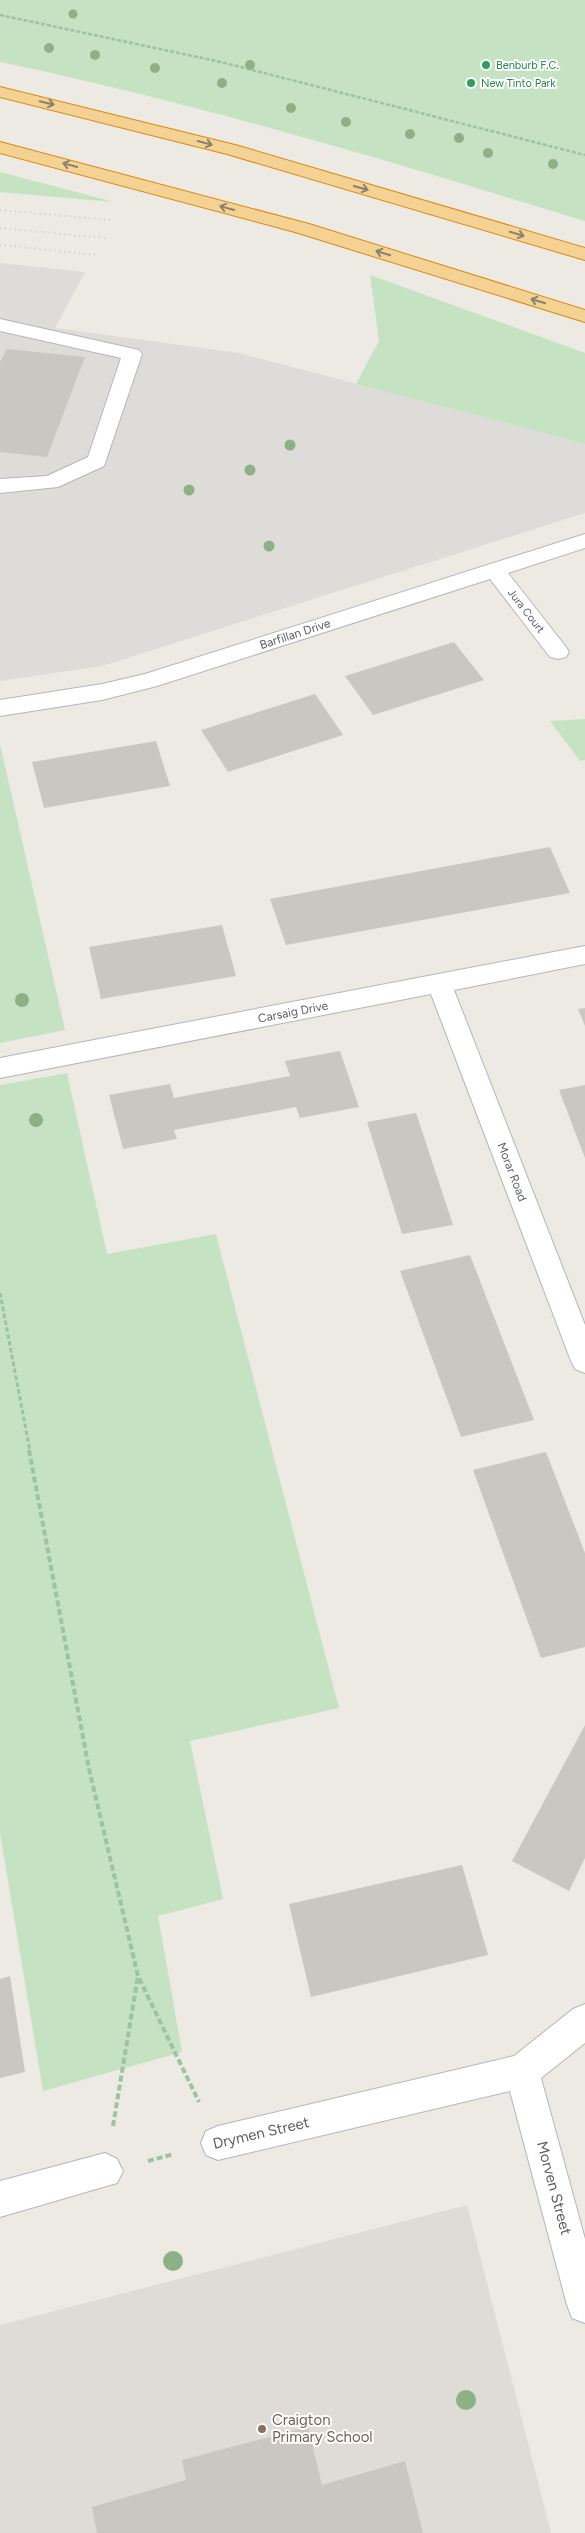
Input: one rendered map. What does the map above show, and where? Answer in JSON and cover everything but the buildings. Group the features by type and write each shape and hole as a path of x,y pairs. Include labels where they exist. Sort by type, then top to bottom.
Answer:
{"highway":[{"path":"0,92 233,150 585,254"},
{"path":"0,146 302,228 585,316"}],"street":[{"path":"0,325 132,354 97,461 51,482 0,486"},
{"name":"Barfillan Drive","path":"0,708 102,692 149,681 585,541"},
{"name":"Jura Court","path":"494,570 558,652"},
{"name":"Carsaig Drive","path":"0,1068 585,955"},
{"name":"Morar Road","path":"440,983 585,1361"},
{"path":"522,2071 585,2021"},
{"name":"Drymen Street","path":"218,2143 522,2071"},
{"name":"Morven Street","path":"522,2071 585,2305"},
{"path":"0,2199 105,2172"}],"path":[{"path":"0,15 87,31 424,112 585,155"},
{"path":"0,1293 89,1769 138,1976 218,2143"},
{"path":"105,2172 138,1976"},
{"name":"Drymen Street","path":"105,2172 218,2143"}],"shaded area":[{"path":"0,263 85,272 55,328 239,353 585,444 585,513 102,666 0,681"},
{"name":"Craigton Primary School","path":"467,2205 551,2533 0,2533 0,2325"}],"green space":[{"path":"0,0 585,0 585,221 440,177 221,115 74,78 0,62"},
{"path":"0,172 114,202 0,192"},
{"path":"370,275 585,353 585,444 356,384 379,341"},
{"path":"585,719 585,760 580,761 550,721"},
{"path":"0,744 65,1030 0,1043"},
{"path":"67,1073 107,1254 216,1234 339,1708 190,1741 223,1899 158,1916 182,2052 43,2091 0,1833 0,1085"}],"railway":[{"path":"0,210 111,220"},
{"path":"0,228 105,238"},
{"path":"0,245 97,255"}],"place":[{"name":"Benburb F.C.","path":"486,65"},
{"name":"New Tinto Park","path":"471,83"},
{"name":"Craigton Primary School","path":"262,2429"}]}
